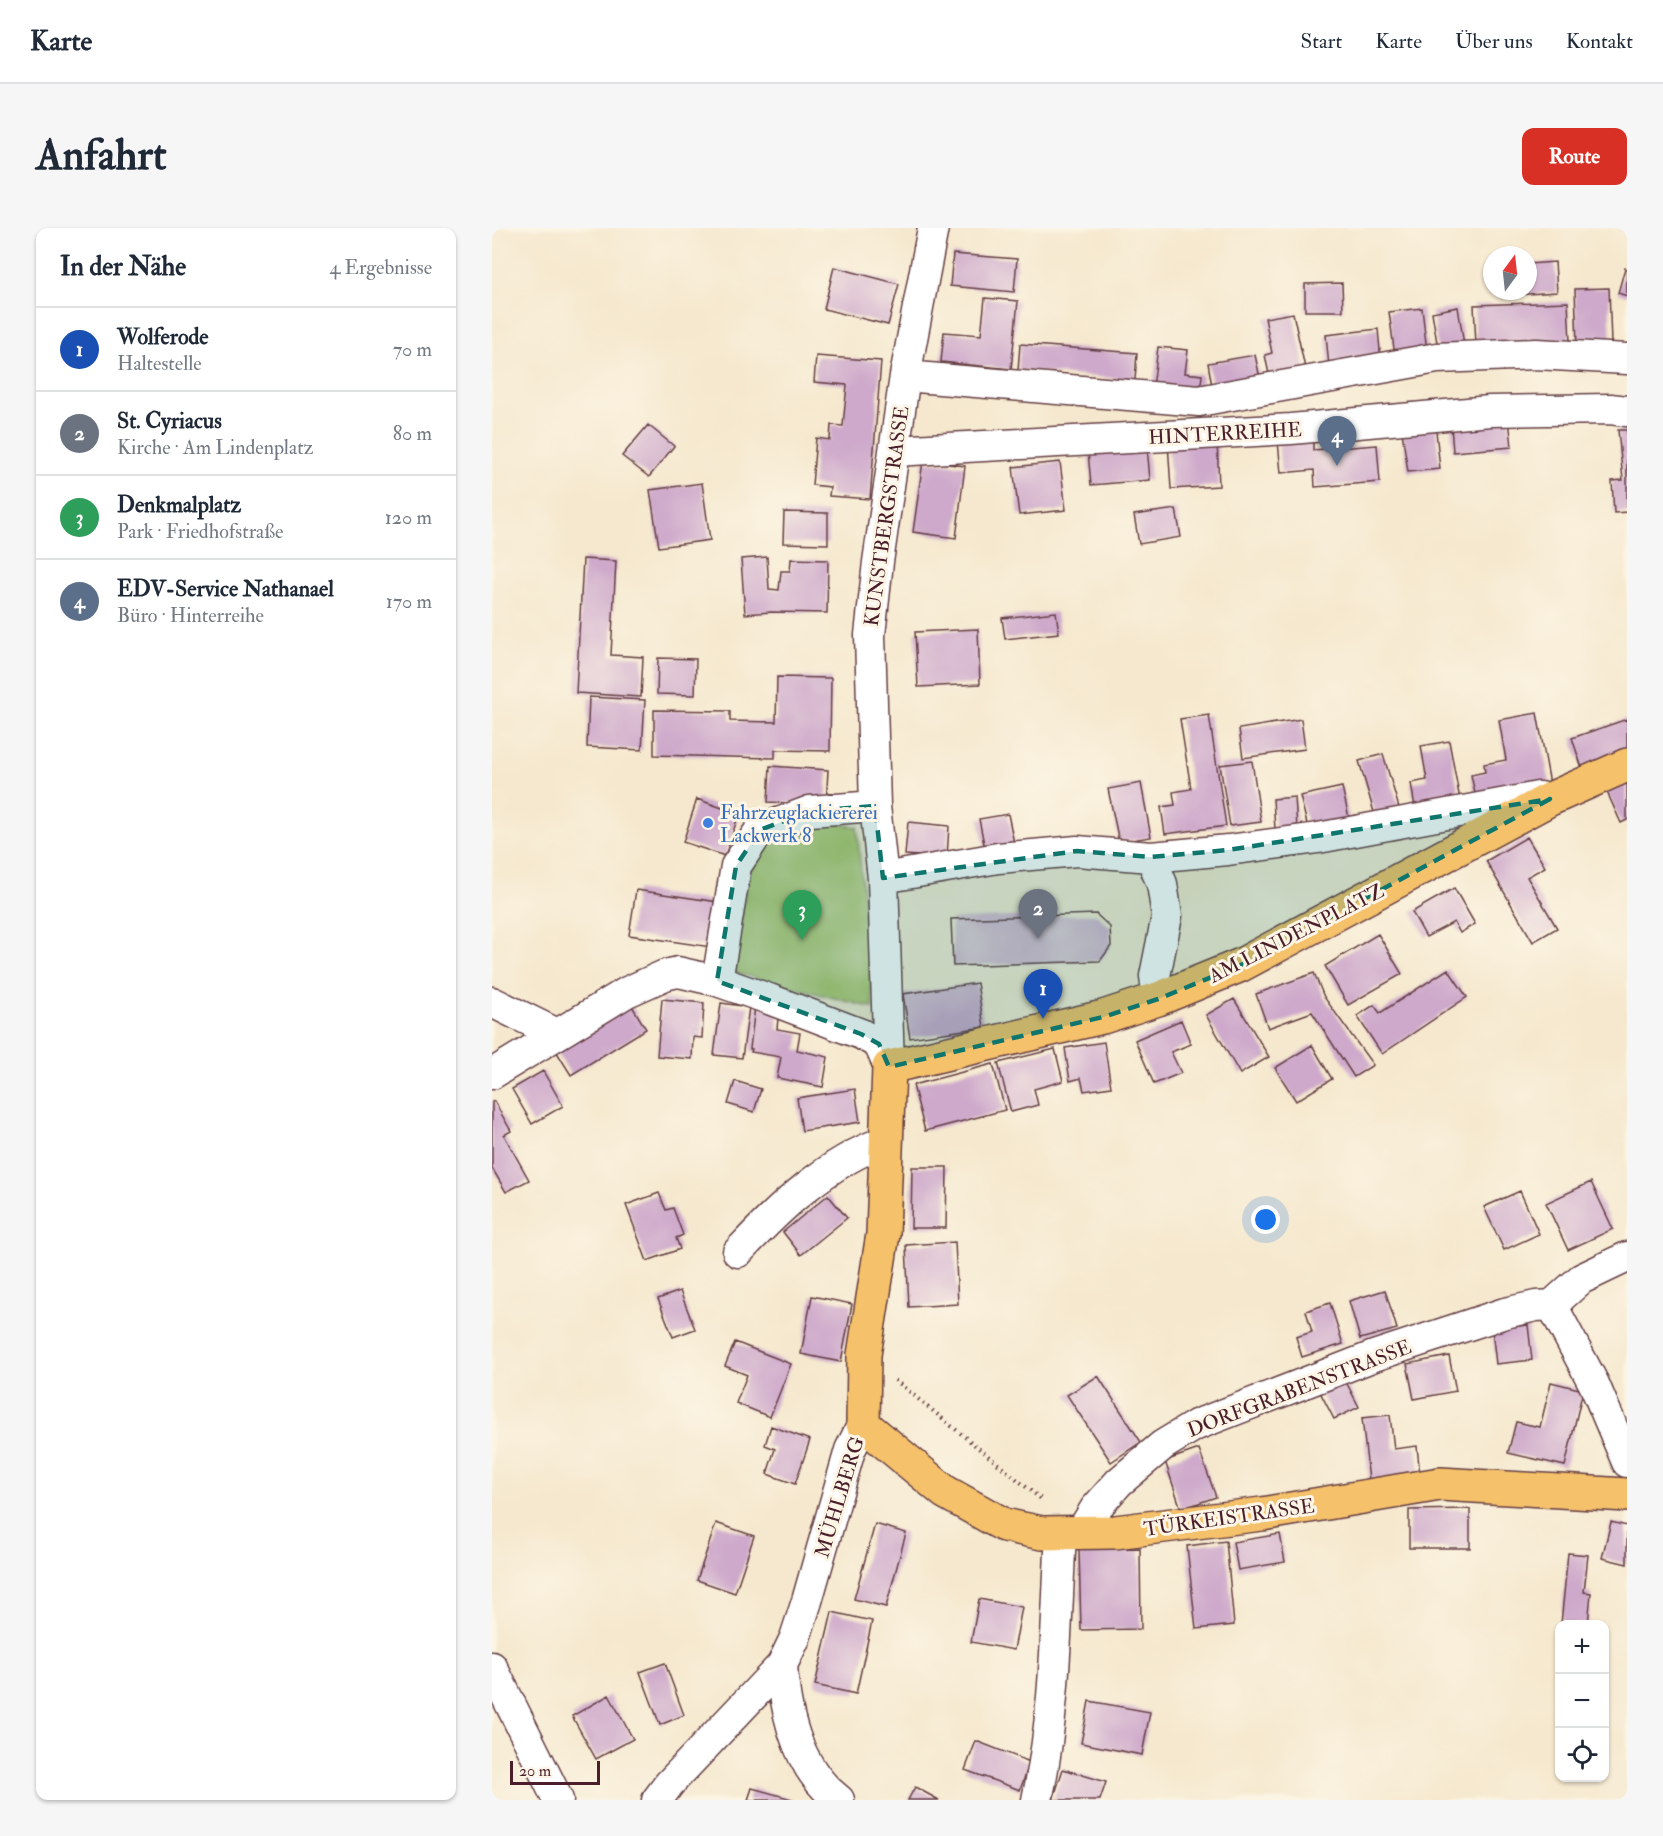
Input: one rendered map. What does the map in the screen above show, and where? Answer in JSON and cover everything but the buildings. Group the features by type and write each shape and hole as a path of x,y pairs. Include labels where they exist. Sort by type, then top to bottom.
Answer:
{"main road":[{"name":"AM LINDENPLATZ","path":"888,1067 1103,1017 1158,999 1241,965 1550,799 1627,765"},
{"name":"MÜHLBERG","path":"863,1424 864,1355 882,1252 888,1067"},
{"name":"TÜRKEISTRASSE","path":"863,1424 945,1492 1004,1525 1042,1533 1115,1532 1262,1514 1440,1484 1627,1495"}],"street":[{"name":"KUNSTBERGSTRASSE","path":"888,1067 883,878 875,806 870,635 894,451 927,230"},
{"name":"HINTERREIHE","path":"905,376 1199,401 1437,358 1536,354 1627,359"},
{"name":"HINTERREIHE","path":"894,451 1291,429 1490,411 1610,409 1627,411"},
{"name":"AM LINDENPLATZ","path":"883,878 998,858 1077,851 1151,857 1228,850 1318,838 1538,797 1550,799"},
{"path":"717,981 736,866 760,830 810,811 875,806"},
{"path":"1151,857 1162,884 1167,916 1155,976 1158,999"},
{"path":"492,1074 627,992 665,975 678,972 717,981 861,1034 879,1044 888,1067"},
{"path":"492,1002 557,1034"},
{"path":"738,1252 777,1213 840,1162 863,1149 886,1141"},
{"path":"1627,1257 1581,1279 1552,1305 1594,1384 1627,1462"},
{"name":"DORFGRABENSTRASSE","path":"1071,1532 1119,1482 1163,1445 1196,1425 1374,1356 1505,1312 1552,1305"},
{"name":"MÜHLBERG","path":"657,1800 669,1784 782,1665 795,1638 807,1601 850,1450 863,1424"},
{"path":"1037,1800 1043,1772 1071,1532"},
{"path":"782,1665 784,1700 802,1753 820,1781 839,1800"},
{"path":"492,1667 558,1800"}],"path":[{"path":"864,1355 1071,1532"}],"highlighted area":[{"path":"1550,799 1241,965 1158,999 1103,1017 889,1067 879,1044 861,1034 717,981 736,866 760,830 810,811 875,806 883,878 1077,851 1151,857 1228,850"}],"green space":[{"path":"828,822 857,827 873,1008 733,972 748,876 754,863 770,844 780,837 802,827"}],"place":[{"name":"EDV-Service Nathanael","path":"1337,466"},
{"name":"Fahrzeuglackiererei Lackwerk 8","path":"708,823"},
{"name":"St. Cyriacus","path":"1038,939"},
{"name":"Denkmalplatz","path":"802,940"},
{"name":"Wolferode","path":"1043,1019"}]}
